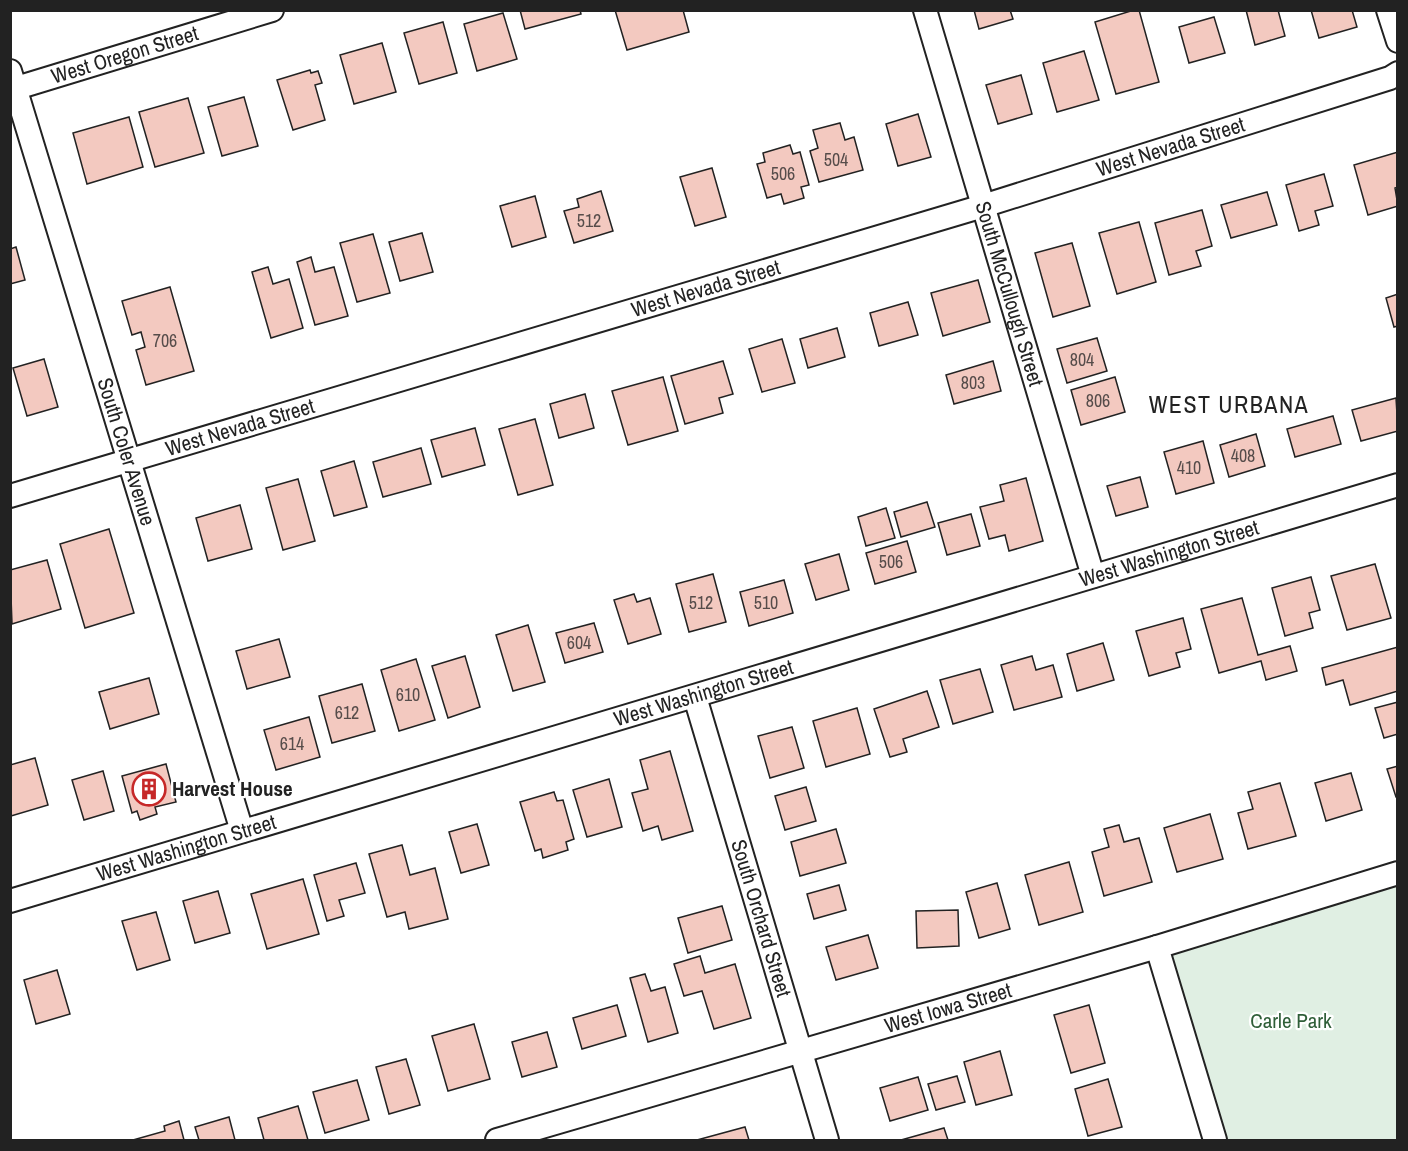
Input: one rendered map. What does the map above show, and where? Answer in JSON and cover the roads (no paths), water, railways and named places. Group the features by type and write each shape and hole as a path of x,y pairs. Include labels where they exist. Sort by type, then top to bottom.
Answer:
{"street":[{"name":"West Oregon Street","path":"12,83 272,10"},
{"name":"South McCullough Street","path":"925,10 1093,576"},
{"path":"1388,10 1398,41"},
{"name":"West Nevada Street","path":"10,496 983,206 1309,105 1390,78 1398,73"},
{"name":"South Coler Avenue","path":"12,83 242,831"},
{"name":"West Washington Street","path":"10,900 1397,487"},
{"name":"South Orchard Street","path":"695,696 827,1140"},
{"name":"West Iowa Street","path":"496,1140 1157,947 1398,873"},
{"path":"1157,947 1215,1140"}],"place":[{"name":"Harvest House","path":"149,789"}],"district":[{"name":"WEST URBANA","path":"1229,405"}],"park label":[{"name":"Carle Park","path":"1291,1021"}]}
